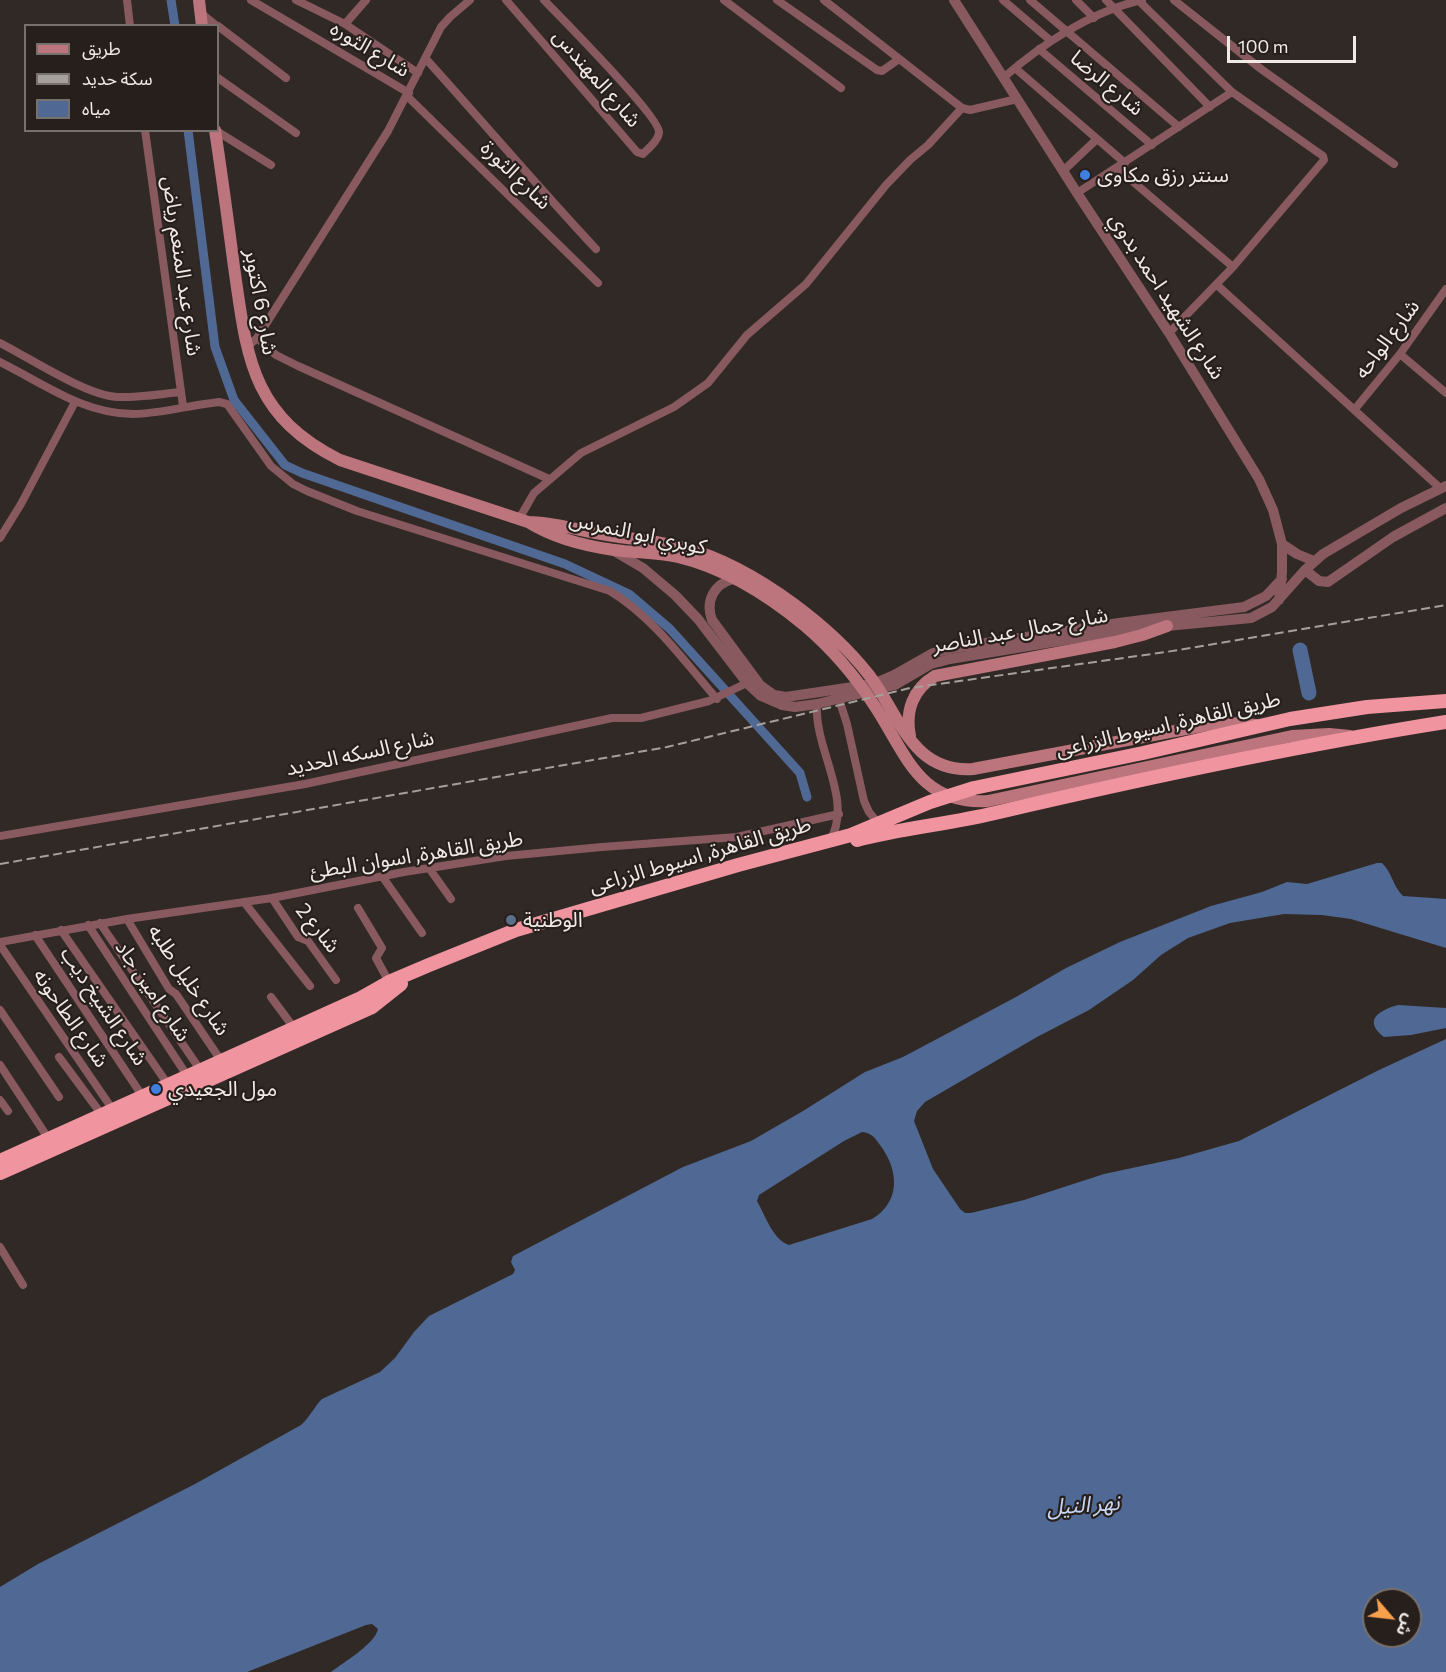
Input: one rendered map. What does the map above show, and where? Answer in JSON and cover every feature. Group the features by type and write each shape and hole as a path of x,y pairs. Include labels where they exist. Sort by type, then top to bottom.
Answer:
{"highway":[{"name":"طريق القاهرة, اسيوط الزراعى","path":"2,1155 48,1138 169,1086 359,999 389,982 516,930 738,865 829,842 938,799 974,788 1316,714 1367,707 1446,701"},
{"name":"طريق القاهرة, اسيوط الزراعى","path":"0,1173 372,1007 397,987 432,969 526,933 873,836 993,814 1063,797 1357,736 1446,722"}],"main road":[{"path":"199,0 202,19"},
{"name":"شارع 6 اكتوبر","path":"215,132 247,348 251,366 268,400 293,429 324,451 358,466 523,521"},
{"name":"كوبري ابو النمرس","path":"523,521 540,530 582,543 613,550 678,557 703,565 765,597 860,664 878,687 911,741 928,759 944,767 973,769 1207,725 1233,723 1259,725"},
{"name":"كوبري ابو النمرس","path":"523,521 558,524 593,533 671,545 709,556 749,575 779,594 808,615 832,643 845,666 874,705 912,768 929,785 955,799 977,801 998,799 1292,736 1329,734 1357,736"},
{"path":"911,741 908,715 916,694 930,679 1115,642 1167,626"}],"street":[{"path":"127,0 130,24"},
{"name":"شارع الثوره","path":"251,0 408,94"},
{"path":"296,0 345,24 418,73"},
{"path":"345,24 366,0"},
{"path":"247,348 256,338 367,166 408,94 444,23 470,0"},
{"name":"شارع المهندس","path":"506,0 637,152 643,154 659,133 657,124 622,82 544,0"},
{"path":"724,0 841,88"},
{"path":"777,0 877,70 882,70 898,59"},
{"path":"824,0 962,108 970,110 1017,99"},
{"name":"شارع الشهيد احمد بدوي","path":"954,0 1169,333 1259,479 1272,510 1282,544 1282,579 1279,600"},
{"path":"1003,0 1051,41"},
{"path":"1030,0 1179,127"},
{"path":"1076,0 1094,18"},
{"path":"1106,0 1210,107"},
{"path":"1003,78 1051,41 1114,8 1141,0 1232,92 1323,156 1324,160 1233,267 1169,333"},
{"path":"1174,0 1260,69 1394,164"},
{"path":"219,28 286,78"},
{"name":"شارع الرضا","path":"1039,48 1152,144"},
{"path":"426,59 537,186 596,249"},
{"path":"1015,68 1125,163"},
{"path":"219,79 296,133"},
{"path":"1077,193 1232,92"},
{"name":"شارع الثورة","path":"408,94 598,283"},
{"path":"523,521 534,493 581,453 674,407 708,382 747,335 806,284 885,185 928,145 962,108"},
{"name":"شارع عبد المنعم رياض","path":"145,132 183,406"},
{"path":"218,132 271,165"},
{"path":"1063,171 1097,139"},
{"path":"1117,168 1233,267"},
{"path":"1217,285 1443,487"},
{"name":"شارع الواحه","path":"1355,409 1400,354 1446,289"},
{"path":"256,338 276,355 298,366 549,479"},
{"path":"0,343 96,393 133,397 181,392"},
{"path":"1400,354 1446,393"},
{"path":"0,362 75,402 92,408 133,414 219,402 227,404 271,466 293,484 357,511 610,591 626,600 646,618 721,697"},
{"path":"0,538 21,504 75,402"},
{"name":"شارع جمال عبد الناصر","path":"613,550 643,568 675,595 698,619 743,686 782,705 795,707 895,685 941,661 1095,635 1251,618 1272,607 1314,561 1333,548 1381,519 1443,487"},
{"path":"1305,570 1319,581 1326,583 1393,537 1446,508"},
{"path":"1381,519 1393,537"},
{"path":"1282,544 1314,561"},
{"name":"شارع جمال عبد الناصر","path":"733,579 722,583 711,596 709,607 712,620 760,685 774,694 791,697 873,684 926,657 953,648 1244,607 1266,596 1282,579"},
{"name":"شارع السكه الحديد","path":"0,836 305,784 608,719 641,718 721,697 743,686"},
{"path":"839,699 866,808 878,823"},
{"path":"817,704 818,727 839,808 834,833 829,842"},
{"name":"طريق القاهرة, اسوان البطئ","path":"0,943 127,918 272,898 429,868 531,854 737,837 839,814"},
{"path":"429,868 451,899"},
{"path":"382,876 422,933"},
{"name":"شارع 2","path":"272,898 298,937 308,941 336,980"},
{"path":"244,902 310,986"},
{"path":"357,908 382,948 376,958 389,982"},
{"name":"شارع خليل طلبه","path":"127,918 169,988 176,993 222,1062"},
{"path":"100,923 194,1074"},
{"name":"شارع امين جاد","path":"88,925 194,1074"},
{"path":"61,930 169,1086"},
{"name":"شارع الشيخ ديب","path":"35,935 143,1097"},
{"name":"شارع الطاحونه","path":"0,943 107,1113"},
{"path":"271,997 294,1028"},
{"path":"0,1010 59,1096"},
{"path":"59,1057 107,1113"},
{"path":"0,1065 48,1138"},
{"path":"0,1100 8,1112"},
{"path":"0,1247 23,1285"}],"water":[{"name":"نهر النيل","path":"1382,863 1403,896 1446,899 1446,948 1351,919 1322,915 1284,914 1230,923 1188,938 1161,955 1133,980 1089,1010 1037,1037 925,1102 917,1111 914,1121 933,1169 960,1209 965,1213 971,1213 1024,1200 1104,1174 1179,1158 1239,1141 1379,1070 1446,1039 1446,1672 331,1672 371,1641 378,1629 372,1624 247,1672 0,1672 0,1587 38,1564 195,1484 301,1425 322,1399 380,1372 395,1358 429,1316 513,1274 515,1270 511,1262 513,1256 683,1167 751,1141 865,1072 903,1057 1066,968 1120,942 1211,906 1262,892 1287,882 1307,884","holes":["862,1132 875,1138 891,1165 894,1185 888,1204 872,1219 789,1245 778,1238 757,1201 759,1195 844,1141"]},
{"path":"1398,1005 1446,1008 1446,1028 1411,1035 1384,1037 1374,1026 1374,1021 1380,1013"}],"waterway":[{"path":"171,0 175,24"},
{"path":"188,132 215,347 234,400 285,465 302,473 565,564 629,594 670,629 800,773 807,797"},
{"path":"1300,650 1309,693"}],"railway":[{"path":"0,864 667,747 910,688 1166,652 1446,605"}],"place":[{"name":"سنتر رزق مكاوى","path":"1085,175"},
{"name":"الوطنية","path":"511,920"},
{"name":"مول الجعيدي","path":"156,1089"}]}
